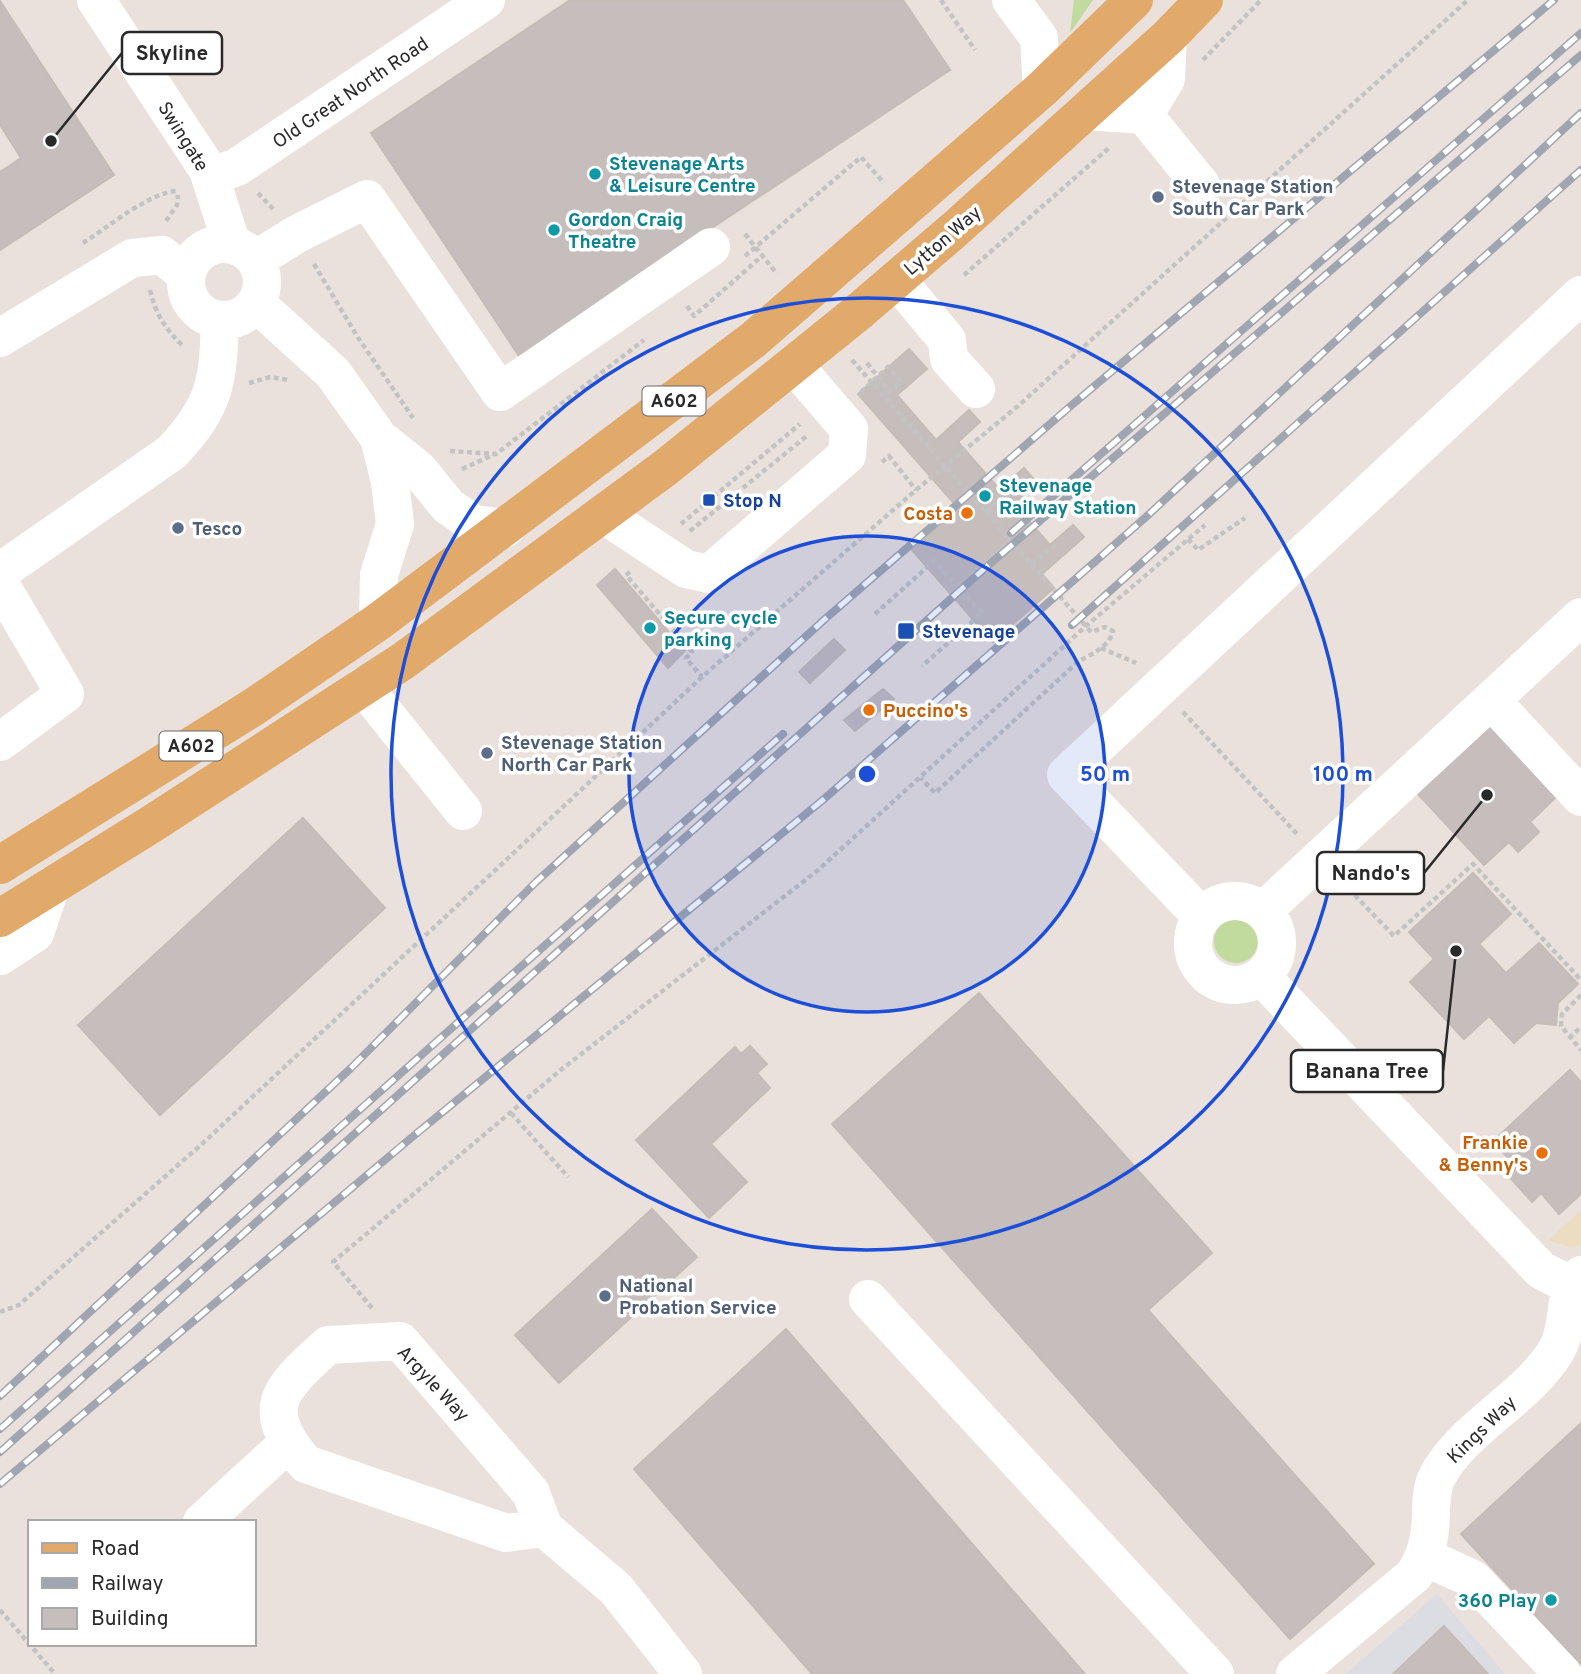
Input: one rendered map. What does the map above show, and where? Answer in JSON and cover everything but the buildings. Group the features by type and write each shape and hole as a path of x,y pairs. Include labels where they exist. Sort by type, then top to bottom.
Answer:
{"main road":[{"name":"A602","path":"0,865 252,708 378,622 753,340 1042,89 1134,0"},
{"name":"A602","path":"1086,111 1168,37 1204,0"},
{"name":"Lytton Way","path":"794,365 897,279 1086,111"},
{"name":"A602","path":"0,918 414,653 604,515 794,365"}],"street":[{"name":"Swingate","path":"96,0 201,184 244,253"},
{"name":"Old Great North Road","path":"201,184 237,167 486,0"},
{"path":"1010,0 1039,38 1042,89"},
{"path":"1144,115 1166,79 1168,37"},
{"path":"1086,111 1144,115 1201,184"},
{"path":"244,253 297,234 367,199 500,392 724,255"},
{"path":"216,245 244,253 261,274 261,289 256,303 234,319 220,320 205,316 193,306 187,291 186,275 192,261 203,250 216,245"},
{"path":"0,338 132,258 162,255 186,275"},
{"path":"897,279 947,340 949,359 976,389"},
{"path":"1202,917 1066,775 1581,295"},
{"path":"256,303 333,373 379,438 418,469 448,506 474,524 506,528"},
{"path":"0,572 172,452 206,409 218,379 220,320"},
{"path":"604,515 686,569 709,574 847,455 849,429 794,365"},
{"path":"378,622 379,575 395,524 390,482 379,438"},
{"path":"0,584 65,694 0,742"},
{"path":"1264,910 1581,617"},
{"path":"363,685 463,811"},
{"path":"1490,700 1581,797"},
{"path":"0,956 35,933 51,886"},
{"path":"1235,900 1247,901 1264,910 1272,921 1278,948 1272,965 1261,976 1242,985 1232,985 1206,974 1194,954 1193,942 1202,917 1219,903 1235,900"},
{"path":"1261,976 1541,1270 1576,1280"},
{"name":"Kings Way","path":"1295,1674 1414,1575 1425,1556 1435,1481 1443,1466 1511,1400 1557,1350 1576,1280"},
{"path":"867,1299 1215,1674"},
{"name":"Argyle Way","path":"288,1443 278,1416 287,1382 328,1345 400,1341 531,1493 544,1528 615,1589 683,1674"},
{"path":"204,1520 288,1443 306,1464 506,1533 544,1528"},
{"path":"1425,1556 1472,1579 1563,1674"}],"path":[{"path":"941,0 975,50"},
{"path":"0,1312 19,1305 202,1144 702,677 916,490 1018,406 1468,0"},
{"path":"724,255 861,157 892,193"},
{"path":"296,385 290,380 270,377 239,386 218,379 168,332 155,312 148,280 151,238 201,184 241,175 297,234 357,336 420,429"},
{"path":"687,306 694,316 761,257"},
{"path":"676,315 697,298"},
{"path":"431,486 496,454 655,331"},
{"path":"867,363 890,391 901,381 888,367 872,383 1091,632 1105,627 1113,631 1112,638 1079,661 935,793 921,778"},
{"path":"679,525 796,428"},
{"path":"440,448 447,451 496,454"},
{"path":"711,513 764,471"},
{"path":"986,512 1012,491"},
{"path":"1188,538 1198,550 1245,518"},
{"path":"400,1341 333,1262 510,1113 817,871 1086,626 1205,525"},
{"path":"958,587 1011,540"},
{"path":"1032,564 1056,545"},
{"path":"875,614 934,561 982,613 922,666"},
{"path":"635,568 626,575 692,652 686,658 702,677"},
{"path":"1103,646 1138,664 1394,936 1473,864 1581,979"},
{"path":"1581,995 1562,1014 1562,1026 1581,1051"},
{"path":"1569,1038 1580,1028"},
{"path":"510,1113 568,1177"},
{"path":"0,1610 28,1643"},
{"path":"31,1646 55,1674"}],"shaded area":[{"path":"1437,1594 1505,1674 1346,1674"}],"green space":[{"path":"1074,0 1093,0 1070,33"},
{"path":"1236,919 1252,925 1258,941 1252,957 1236,963 1220,957 1214,941 1220,925"}],"sand":[{"path":"1581,1210 1581,1245 1571,1247 1548,1241"}],"railway":[{"path":"0,1396 351,1068 536,882 825,619 1073,404 1554,0"},
{"path":"1011,533 1581,33"},
{"path":"0,1452 984,569 1581,55"},
{"path":"0,1484 411,1138 824,799 1146,517 1581,113"},
{"path":"1072,625 1581,170"},
{"path":"0,1429 783,734"}],"place":[{"name":"Skyline","path":"51,141"},
{"name":"Stevenage Arts & Leisure Centre","path":"595,174"},
{"name":"Stevenage Station South Car Park","path":"1158,197"},
{"name":"Gordon Craig Theatre","path":"554,230"},
{"name":"Stevenage Railway Station","path":"985,496"},
{"name":"Stop N","path":"709,500"},
{"name":"Costa","path":"967,513"},
{"name":"Tesco","path":"178,528"},
{"name":"Secure cycle parking","path":"650,628"},
{"name":"Stevenage","path":"906,631"},
{"name":"Puccino's","path":"869,710"},
{"name":"Stevenage Station North Car Park","path":"487,753"},
{"name":"Nando's","path":"1487,795"},
{"name":"Banana Tree","path":"1456,951"},
{"name":"Frankie & Benny's","path":"1542,1153"},
{"name":"National Probation Service","path":"605,1296"},
{"name":"360 Play","path":"1551,1600"}]}
